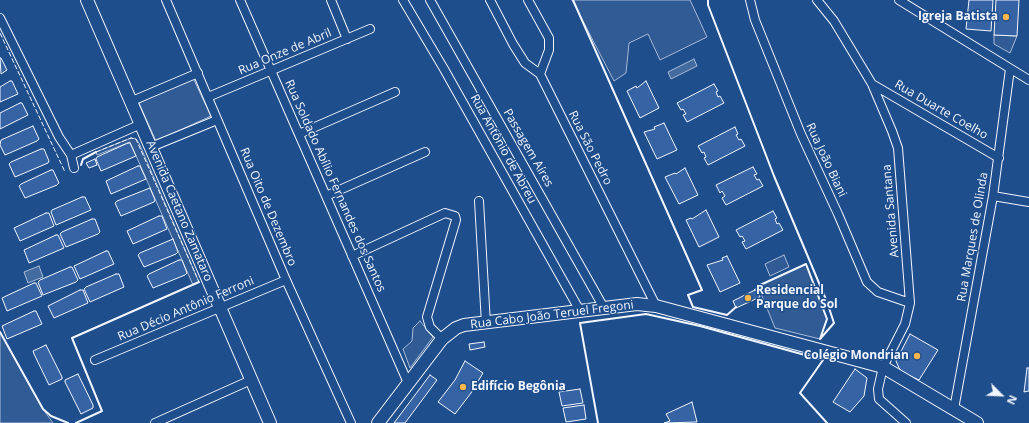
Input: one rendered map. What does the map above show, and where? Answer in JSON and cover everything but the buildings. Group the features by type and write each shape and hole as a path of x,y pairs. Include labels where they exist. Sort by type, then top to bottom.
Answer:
{"street":[{"name":"Avenida Caetano Zamataro","path":"87,0 142,124 270,423"},
{"name":"Rua Oito de Dezembro","path":"166,0 286,280 351,423"},
{"name":"Rua Soldado Abílio Fernandes dos Santos","path":"240,0 408,383"},
{"path":"331,0 347,39"},
{"name":"Rua Antônio de Abreu","path":"403,0 444,69 580,311"},
{"name":"Passagem Aíres","path":"430,0 604,308"},
{"path":"490,0 513,44 525,63 540,74 549,50 549,38 528,0"},
{"name":"Rua João Biani","path":"750,0 755,20 801,134 838,214 867,282 878,292 910,303"},
{"name":"Avenida Santana","path":"817,0 834,20 872,84 898,148 910,303 905,324 884,367 879,384 880,399 906,423"},
{"path":"899,0 1029,80"},
{"path":"0,18 59,137 71,155 74,168"},
{"name":"Rua Onze de Abril","path":"208,97 370,29"},
{"name":"Rua Marques de Olinda","path":"954,409 994,196 1010,69"},
{"path":"132,101 198,73"},
{"name":"Rua São Pedro","path":"540,74 656,306"},
{"name":"Rua Duarte Coelho","path":"872,84 999,158"},
{"path":"299,134 395,92"},
{"path":"151,147 217,120"},
{"path":"71,155 142,124"},
{"path":"326,196 425,152"},
{"path":"994,196 1029,202"},
{"path":"480,201 486,324"},
{"path":"352,256 446,213 455,216 456,220 427,317 430,327 442,339"},
{"name":"Rua Décio Antônio Ferroni","path":"95,360 286,280"},
{"name":"Rua Cabo João Teruel Fregoni","path":"378,423 442,339 456,328 464,325 486,324 637,304 656,306 884,367 977,423"},
{"path":"155,423 251,380"}],"shaded area":[{"path":"572,0 690,0 707,37 660,60 648,34 629,43 626,73 614,81"},
{"path":"994,35 1017,36 1010,53 994,44"},
{"path":"694,59 697,66 671,79 668,72"},
{"path":"193,78 211,116 156,141 139,103"},
{"path":"131,138 136,139 139,143 199,282 193,285 130,142 97,155 96,152"},
{"path":"784,255 789,267 770,276 765,264"},
{"path":"806,264 827,319 820,339 775,328 758,286"},
{"path":"39,266 43,277 28,283 24,272"},
{"path":"420,321 433,337 410,368 403,349 412,341 413,328"},
{"path":"0,332 43,409 53,423 0,423"}],"fence":[{"path":"0,33 65,172"},
{"path":"96,152 131,138 136,139 199,282"}],"wall":[{"path":"573,0 702,290 688,295 693,307 727,315 736,307"},
{"path":"708,0 708,5 774,176 827,302 834,323 820,339 827,319 806,264 758,286 759,288 755,290"},
{"path":"81,165 83,159 96,152"},
{"path":"76,423 102,411 72,338 199,282"},
{"path":"598,423 580,323 646,314 700,326 823,360 800,393 827,423"},
{"path":"0,332 43,409 51,416 68,423"}],"place":[{"name":"Igreja Batista","path":"1006,17"},
{"name":"Residencial Parque do Sol","path":"748,298"},
{"name":"Colégio Mondrian","path":"917,356"},
{"name":"Edifício Begônia","path":"463,387"}]}
